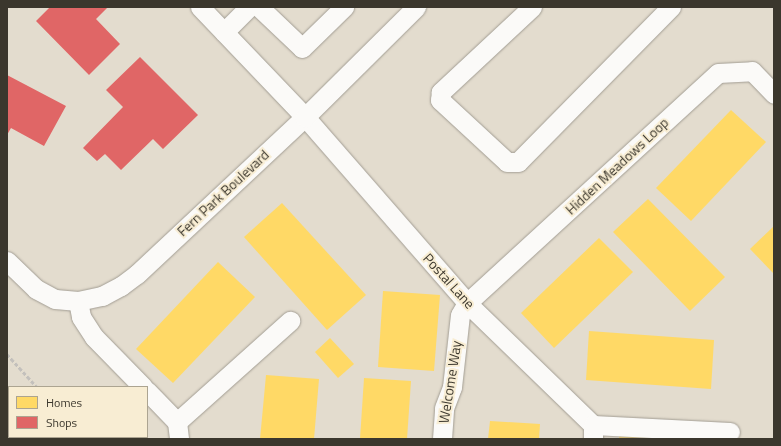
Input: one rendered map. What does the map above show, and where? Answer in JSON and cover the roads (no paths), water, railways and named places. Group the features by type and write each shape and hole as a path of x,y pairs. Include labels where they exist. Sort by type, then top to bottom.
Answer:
{"street":[{"name":"Postal Lane","path":"200,7 305,117 467,303 593,432"},
{"path":"224,32 249,7"},
{"path":"259,7 302,48 344,7"},
{"name":"Fern Park Boulevard","path":"7,261 36,289 55,299 78,301 102,296 137,274 305,117 416,7"},
{"path":"532,7 441,92 440,100 507,162 518,162 671,7"},
{"name":"Hidden Meadows Loop","path":"467,303 718,73 752,71 774,94"},
{"path":"78,301 81,316 94,337 142,386"},
{"name":"Welcome Way","path":"442,439 444,408 452,386 460,315 467,303"},
{"path":"148,392 178,430 290,321"},
{"path":"593,432 730,432"}]}
